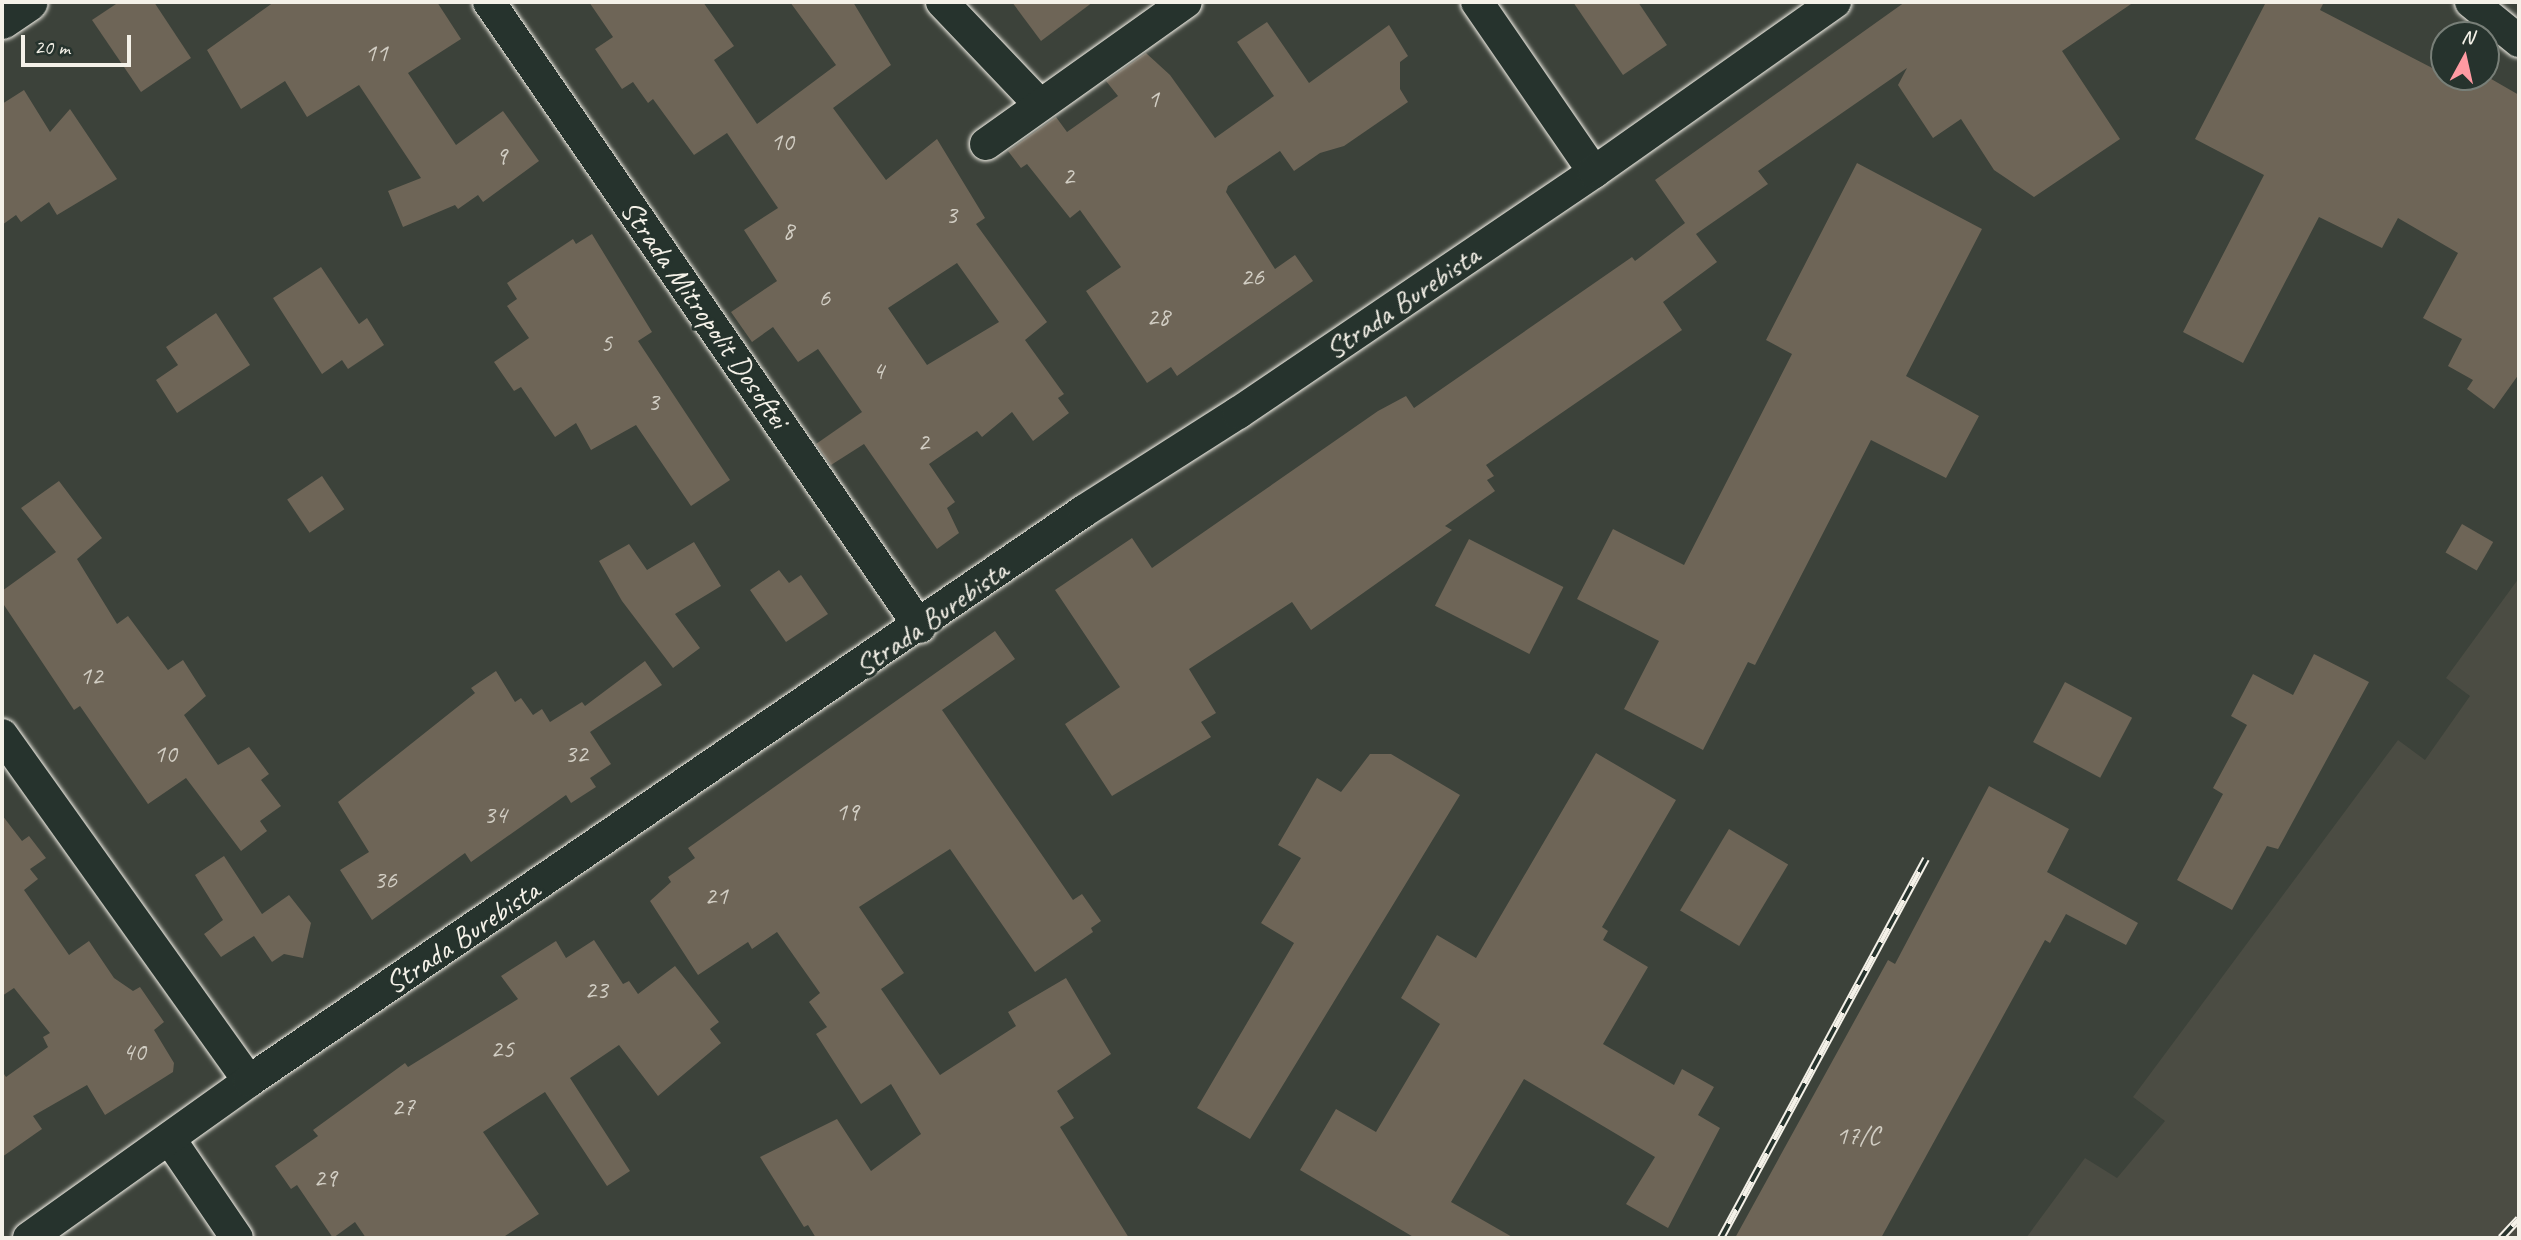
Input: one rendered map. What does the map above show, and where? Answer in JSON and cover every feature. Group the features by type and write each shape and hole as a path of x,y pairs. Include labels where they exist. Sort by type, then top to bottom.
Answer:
{"street":[{"path":"2,20 29,2"},
{"name":"Strada Mitropolit Dosoftei","path":"489,2 920,627"},
{"path":"942,2 1040,105"},
{"path":"986,144 1186,2"},
{"path":"1478,2 1594,172"},
{"name":"Strada Burebista","path":"29,1238 172,1141 249,1081 920,627 1084,511 1238,413 1594,172 1835,2"},
{"path":"2471,2 2519,41"},
{"path":"2,735 249,1081"},
{"path":"172,1141 237,1238"}],"shaded area":[{"path":"2519,578 2519,1238 2026,1238 2085,1158 2117,1178 2165,1121 2133,1097 2398,740 2425,760 2470,696 2446,678"}],"building":[{"path":"119,2 154,2 191,58 141,92 92,20"},
{"path":"274,2 437,2 461,39 408,73 456,145 503,111 539,161 483,202 478,195 458,209 455,205 403,227 388,191 421,178 359,85 307,117 285,81 241,109 207,50"},
{"path":"589,2 703,2 734,46 714,60 757,124 836,65 790,2 853,2 891,65 833,108 886,180 937,139 985,218 976,224 1047,322 1025,340 1064,394 1058,398 1069,413 1033,441 1012,412 982,437 977,431 929,464 955,502 947,508 959,533 937,549 864,444 831,465 816,444 862,412 818,349 798,362 773,327 752,342 731,312 777,281 744,230 778,208 727,133 694,155 653,99 648,103 633,82 622,89 595,49 613,37","holes":["957,263 999,322 927,365 888,308"]},
{"path":"1012,2 1093,2 1041,41"},
{"path":"1573,2 1638,2 1667,45 1623,75"},
{"path":"1905,2 2134,2 2062,51 2120,139 2034,197 1994,170 1961,119 1933,138 1898,85 1907,68 1758,171 1768,184 1696,234 1717,262 1663,302 1682,330 1486,465 1494,476 1487,480 1495,491 1445,526 1452,530 1311,630 1292,602 1189,669 1216,713 1201,722 1211,737 1112,796 1065,724 1120,687 1055,590 1132,538 1152,568 1378,411 1406,396 1414,408 1632,257 1635,261 1685,223 1655,180"},
{"path":"2266,2 2324,2 2320,10 2430,67 2430,91 2500,91 2500,84 2519,95 2519,374 2494,409 2467,389 2473,380 2448,366 2462,339 2423,318 2458,253 2398,218 2382,248 2319,217 2243,363 2183,332 2264,175 2195,139"},
{"path":"1267,22 1309,83 1389,25 1408,56 1400,62 1400,89 1408,102 1344,146 1320,153 1294,171 1280,151 1228,186 1226,192 1275,269 1295,255 1313,281 1177,376 1171,367 1147,383 1086,291 1121,267 1080,210 1070,218 1027,164 1021,168 1008,151 1056,117 1067,132 1118,96 1106,81 1146,53 1170,75 1215,138 1274,96 1237,42"},
{"path":"24,90 50,132 70,109 117,179 57,215 49,202 21,222 16,215 2,225 2,104"},
{"path":"1857,163 1982,229 1906,376 1979,416 1946,478 1871,440 1755,665 1748,662 1703,750 1624,709 1659,641 1577,599 1613,529 1684,565 1792,354 1766,340"},
{"path":"592,234 652,332 638,341 730,480 691,506 636,425 591,450 576,423 555,437 521,387 514,391 494,362 529,338 507,306 517,299 507,283 573,239 576,244"},
{"path":"321,267 359,324 367,318 384,345 348,369 342,360 322,374 273,298"},
{"path":"216,313 250,365 177,413 156,380 178,365 166,347"},
{"path":"322,476 344,509 310,533 287,499"},
{"path":"59,481 102,538 77,559 117,624 128,616 168,670 183,660 206,696 184,715 218,765 249,747 269,774 261,780 281,806 260,821 267,831 241,851 186,778 148,804 80,706 74,710 2,602 2,591 56,552 21,508"},
{"path":"2462,524 2493,542 2477,571 2446,553"},
{"path":"1469,539 1563,587 1529,654 1435,606"},
{"path":"694,542 721,586 675,614 700,648 673,668 622,601 599,561 629,544 647,570"},
{"path":"779,570 789,583 801,575 828,614 786,642 750,590"},
{"path":"995,631 1015,659 942,710 1073,900 1082,894 1101,921 1091,928 1093,932 1035,972 950,849 859,907 904,973 881,989 940,1075 1016,1026 1008,1012 1066,978 1111,1054 1057,1091 1074,1118 1060,1127 1129,1238 816,1238 808,1225 804,1227 760,1157 837,1119 871,1171 921,1134 891,1084 861,1104 816,1034 827,1027 809,1002 820,993 777,932 752,949 748,942 698,975 650,901 671,882 668,877 695,858 688,848"},
{"path":"2314,654 2369,682 2278,849 2267,846 2232,910 2177,880 2223,794 2213,788 2247,725 2231,716 2253,674 2293,695"},
{"path":"645,661 662,685 590,732 611,764 590,778 596,787 571,803 566,795 471,862 465,853 372,920 340,870 369,852 338,802 475,693 471,688 496,671 515,702 521,698 533,715 542,709 550,722 582,702 585,706"},
{"path":"2065,682 2132,718 2100,778 2033,742"},
{"path":"1596,753 1676,800 1602,927 1608,931 1603,940 1648,967 1603,1044 1674,1085 1682,1069 1714,1087 1698,1115 1720,1128 1668,1228 1626,1204 1655,1157 1524,1079 1451,1202 1514,1238 1415,1238 1300,1170 1336,1109 1376,1132 1440,1024 1401,998 1437,935 1476,958"},
{"path":"1370,754 1391,754 1460,795 1250,1139 1197,1108 1294,943 1261,923 1301,858 1278,845 1317,778 1341,792"},
{"path":"1989,786 2069,829 2047,872 2138,923 2126,945 2066,914 2050,943 2045,940 1881,1238 1735,1238 1888,960 1895,964"},
{"path":"2,815 22,841 29,836 46,858 30,869 38,879 24,890 69,955 89,941 114,978 133,991 140,987 164,1022 154,1030 174,1063 173,1072 105,1115 87,1085 33,1116 42,1129 2,1157 2,1071 6,1077 48,1047 43,1037 50,1033 14,988 2,996"},
{"path":"1729,829 1788,865 1739,946 1680,910"},
{"path":"224,856 262,914 289,895 311,923 303,958 284,954 272,962 254,936 221,957 204,934 223,920 195,875"},
{"path":"594,940 623,984 629,981 638,994 675,966 719,1022 710,1029 721,1043 658,1096 619,1045 570,1078 630,1171 607,1186 545,1092 483,1132 539,1214 502,1238 366,1238 355,1222 333,1238 297,1185 291,1189 275,1166 318,1136 313,1130 405,1063 408,1067 518,999 501,976 556,941 566,958"}],"railway":[{"path":"1721,1238 1926,859"},
{"path":"2501,1238 2519,1219"}]}
